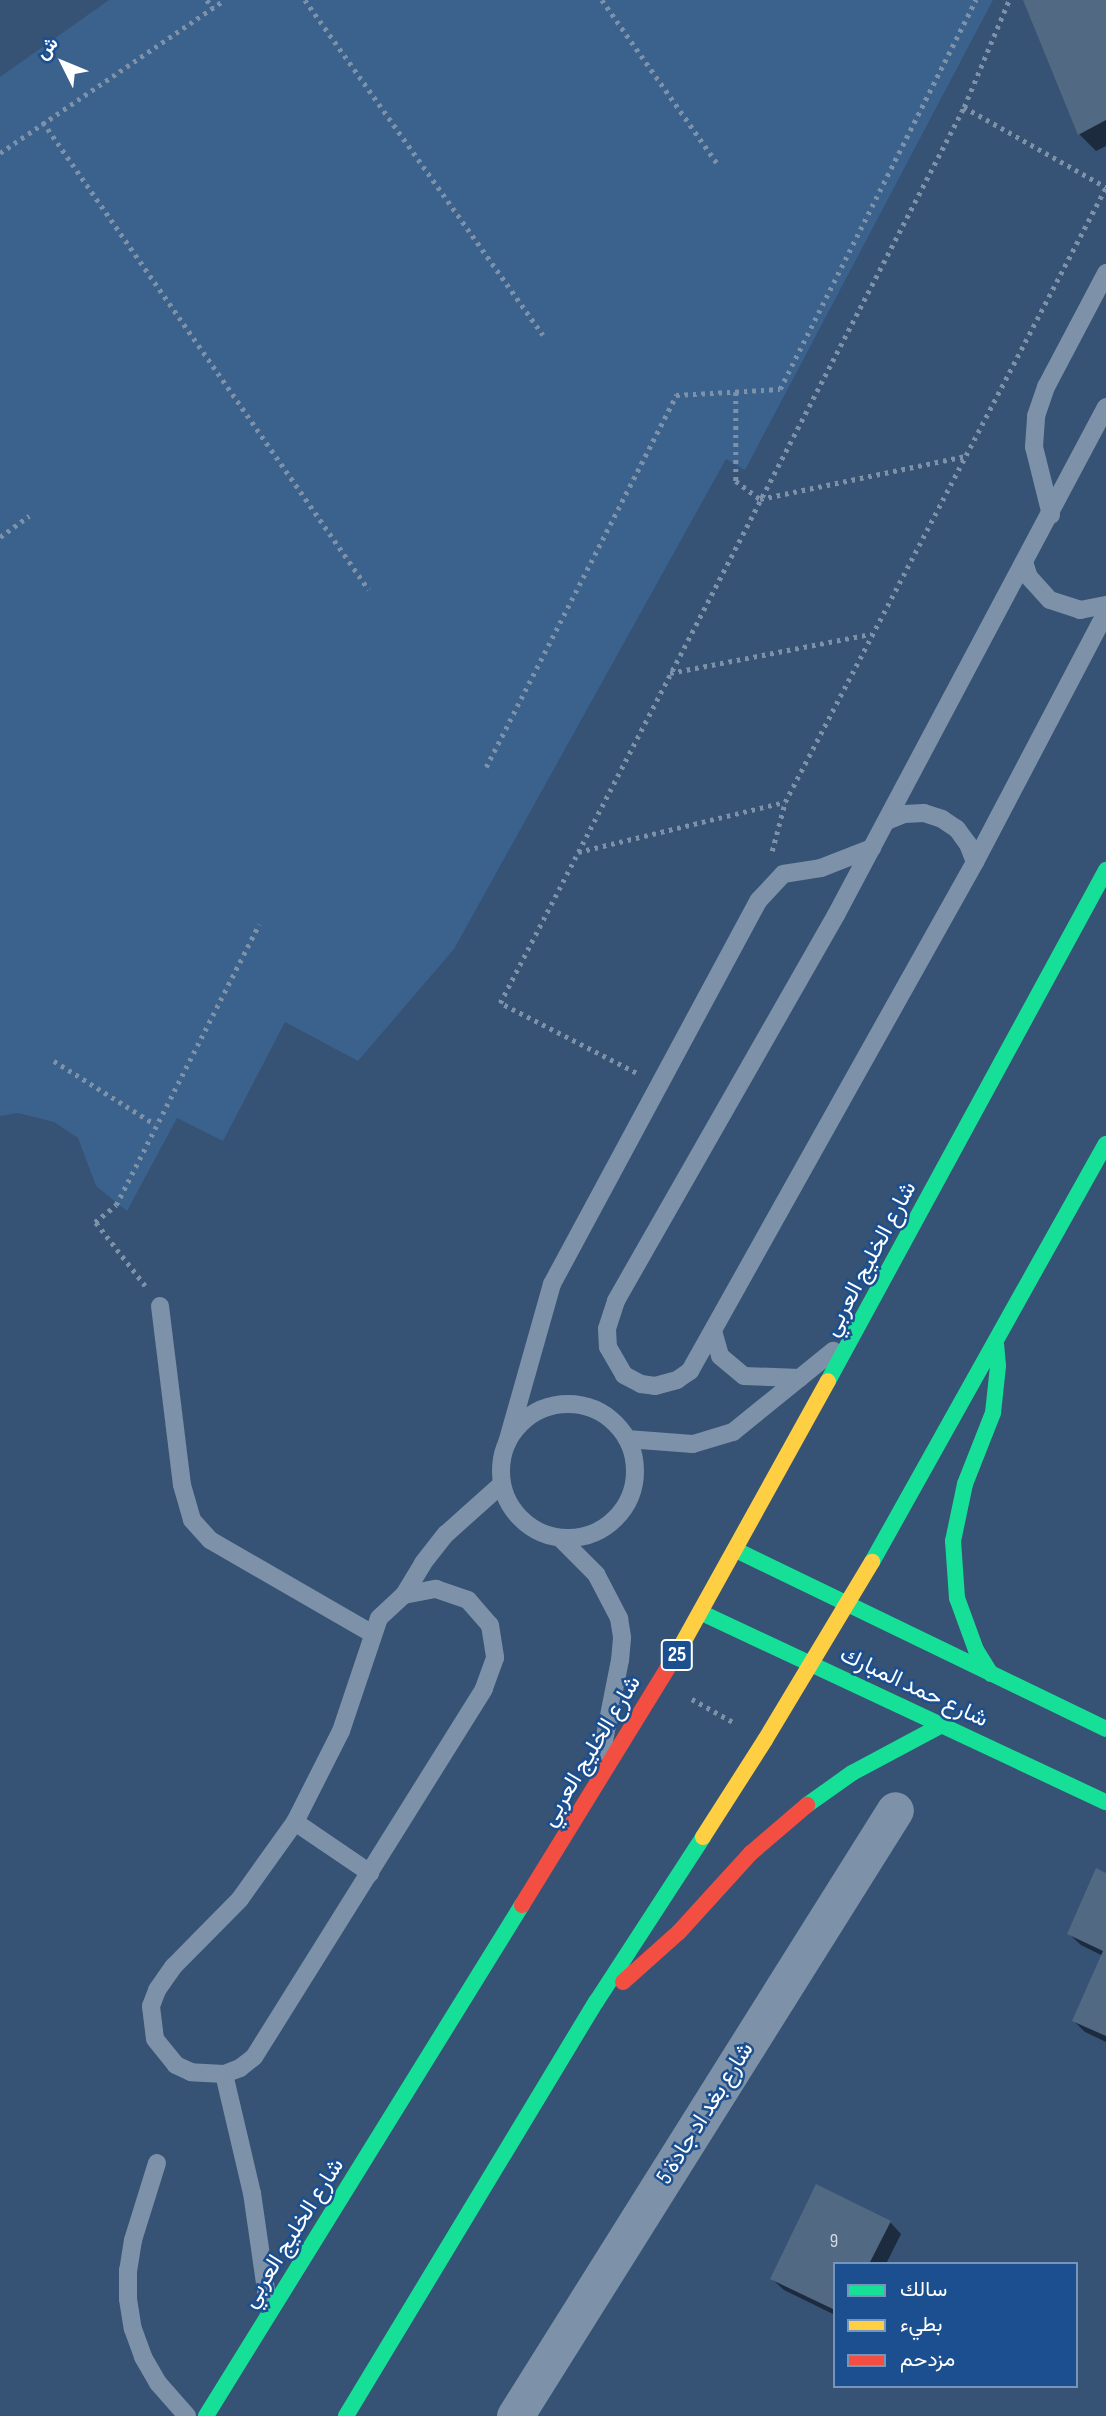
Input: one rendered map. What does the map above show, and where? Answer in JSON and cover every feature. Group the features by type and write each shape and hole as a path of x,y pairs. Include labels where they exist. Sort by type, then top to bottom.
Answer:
{"main road":[{"name":"شارع الخليج العربي","path":"206,2416 702,1613 1106,870"},
{"path":"346,2416 596,2002 848,1604 1106,1143"},
{"path":"991,1674 965,1625 957,1598 953,1550 957,1512 965,1484 993,1413 997,1378 996,1342"},
{"name":"شارع حمد المبارك","path":"738,1551 1106,1729"},
{"name":"شارع حمد المبارك","path":"702,1613 1106,1802"},
{"path":"596,2002 639,1969 679,1932 751,1853 790,1817 861,1767 940,1726"}],"street":[{"name":"شارع بغد اد جادة 5","path":"514,2416 895,1810"}],"lane":[{"path":"1051,515 1036,462 1036,416 1046,387 1106,273"},
{"path":"1106,407 887,821 616,1301 607,1329 608,1347 624,1375 641,1384 667,1384 690,1371 975,862 1106,613"},
{"path":"1024,562 1030,577 1050,600 1080,610 1106,605"},
{"path":"887,821 904,814 923,813 942,819 957,829 968,844 975,862"},
{"path":"507,1443 519,1425 535,1412 555,1405 576,1405 597,1411 614,1422 626,1439 634,1458 635,1479 629,1499 617,1517 600,1530 581,1537 560,1538 540,1532 522,1520 509,1504 502,1484 501,1463 552,1284 759,900 783,874 821,868 872,848"},
{"path":"160,1306 183,1485 192,1520 211,1540 371,1633"},
{"path":"713,1331 720,1356 744,1377 800,1378"},
{"path":"626,1439 671,1445 709,1441 733,1432 857,1331"},
{"path":"404,1595 436,1589 468,1600 490,1625 495,1658 484,1689 254,2057 240,2068 225,2074 191,2073 170,2059 155,2039 151,2006 157,1990 174,1966 240,1899 295,1822 341,1731 371,1633 390,1605 404,1595 423,1563 446,1534 502,1484"},
{"path":"560,1538 596,1574 608,1592 621,1628 620,1660 594,1791"},
{"path":"295,1822 370,1873"},
{"path":"225,2074 253,2193 269,2313"},
{"path":"157,2163 133,2240 128,2270 128,2300 133,2329 143,2357 158,2383 187,2416"}],"path":[{"path":"207,0 213,8"},
{"path":"0,153 224,0"},
{"path":"305,0 543,335"},
{"path":"603,0 717,163"},
{"path":"486,767 677,395 780,389 976,0"},
{"path":"659,1085 500,1003 964,107 1009,0"},
{"path":"759,900 785,802 1106,187 964,107"},
{"path":"43,122 369,590"},
{"path":"736,392 736,481 760,499 965,456"},
{"path":"0,537 29,516"},
{"path":"670,673 872,634"},
{"path":"578,852 785,802"},
{"path":"160,1306 95,1222 116,1205 259,924"},
{"path":"54,1061 155,1124"}],"water":[{"path":"109,0 993,0 745,470 726,459 454,949 358,1061 285,1022 223,1141 177,1118 127,1211 96,1186 78,1138 54,1122 18,1113 0,1116 0,77"}],"building":[{"path":"1023,0 1106,0 1106,120 1078,135"},
{"path":"1096,1868 1106,1873 1106,2036 1072,2021 1103,1951 1067,1934"},
{"path":"816,2184 891,2221 870,2262 833,2262 833,2309 770,2279"}],"traffic: fast":[{"path":"828,1381 1106,870"},
{"path":"872,1562 1106,1144"},
{"path":"991,1674 976,1650 957,1598 953,1541 965,1484 993,1413 998,1366 996,1345"},
{"path":"738,1551 1106,1729"},
{"path":"702,1613 1106,1802"},
{"path":"807,1805 852,1773 940,1726"},
{"path":"346,2416 596,2002 703,1837"},
{"path":"206,2416 522,1905"}],"traffic: slow":[{"path":"680,1648 828,1381"},
{"path":"703,1837 872,1562"}],"traffic: jam":[{"path":"522,1905 680,1648"},
{"path":"623,1982 679,1932 751,1853 807,1805"}]}
